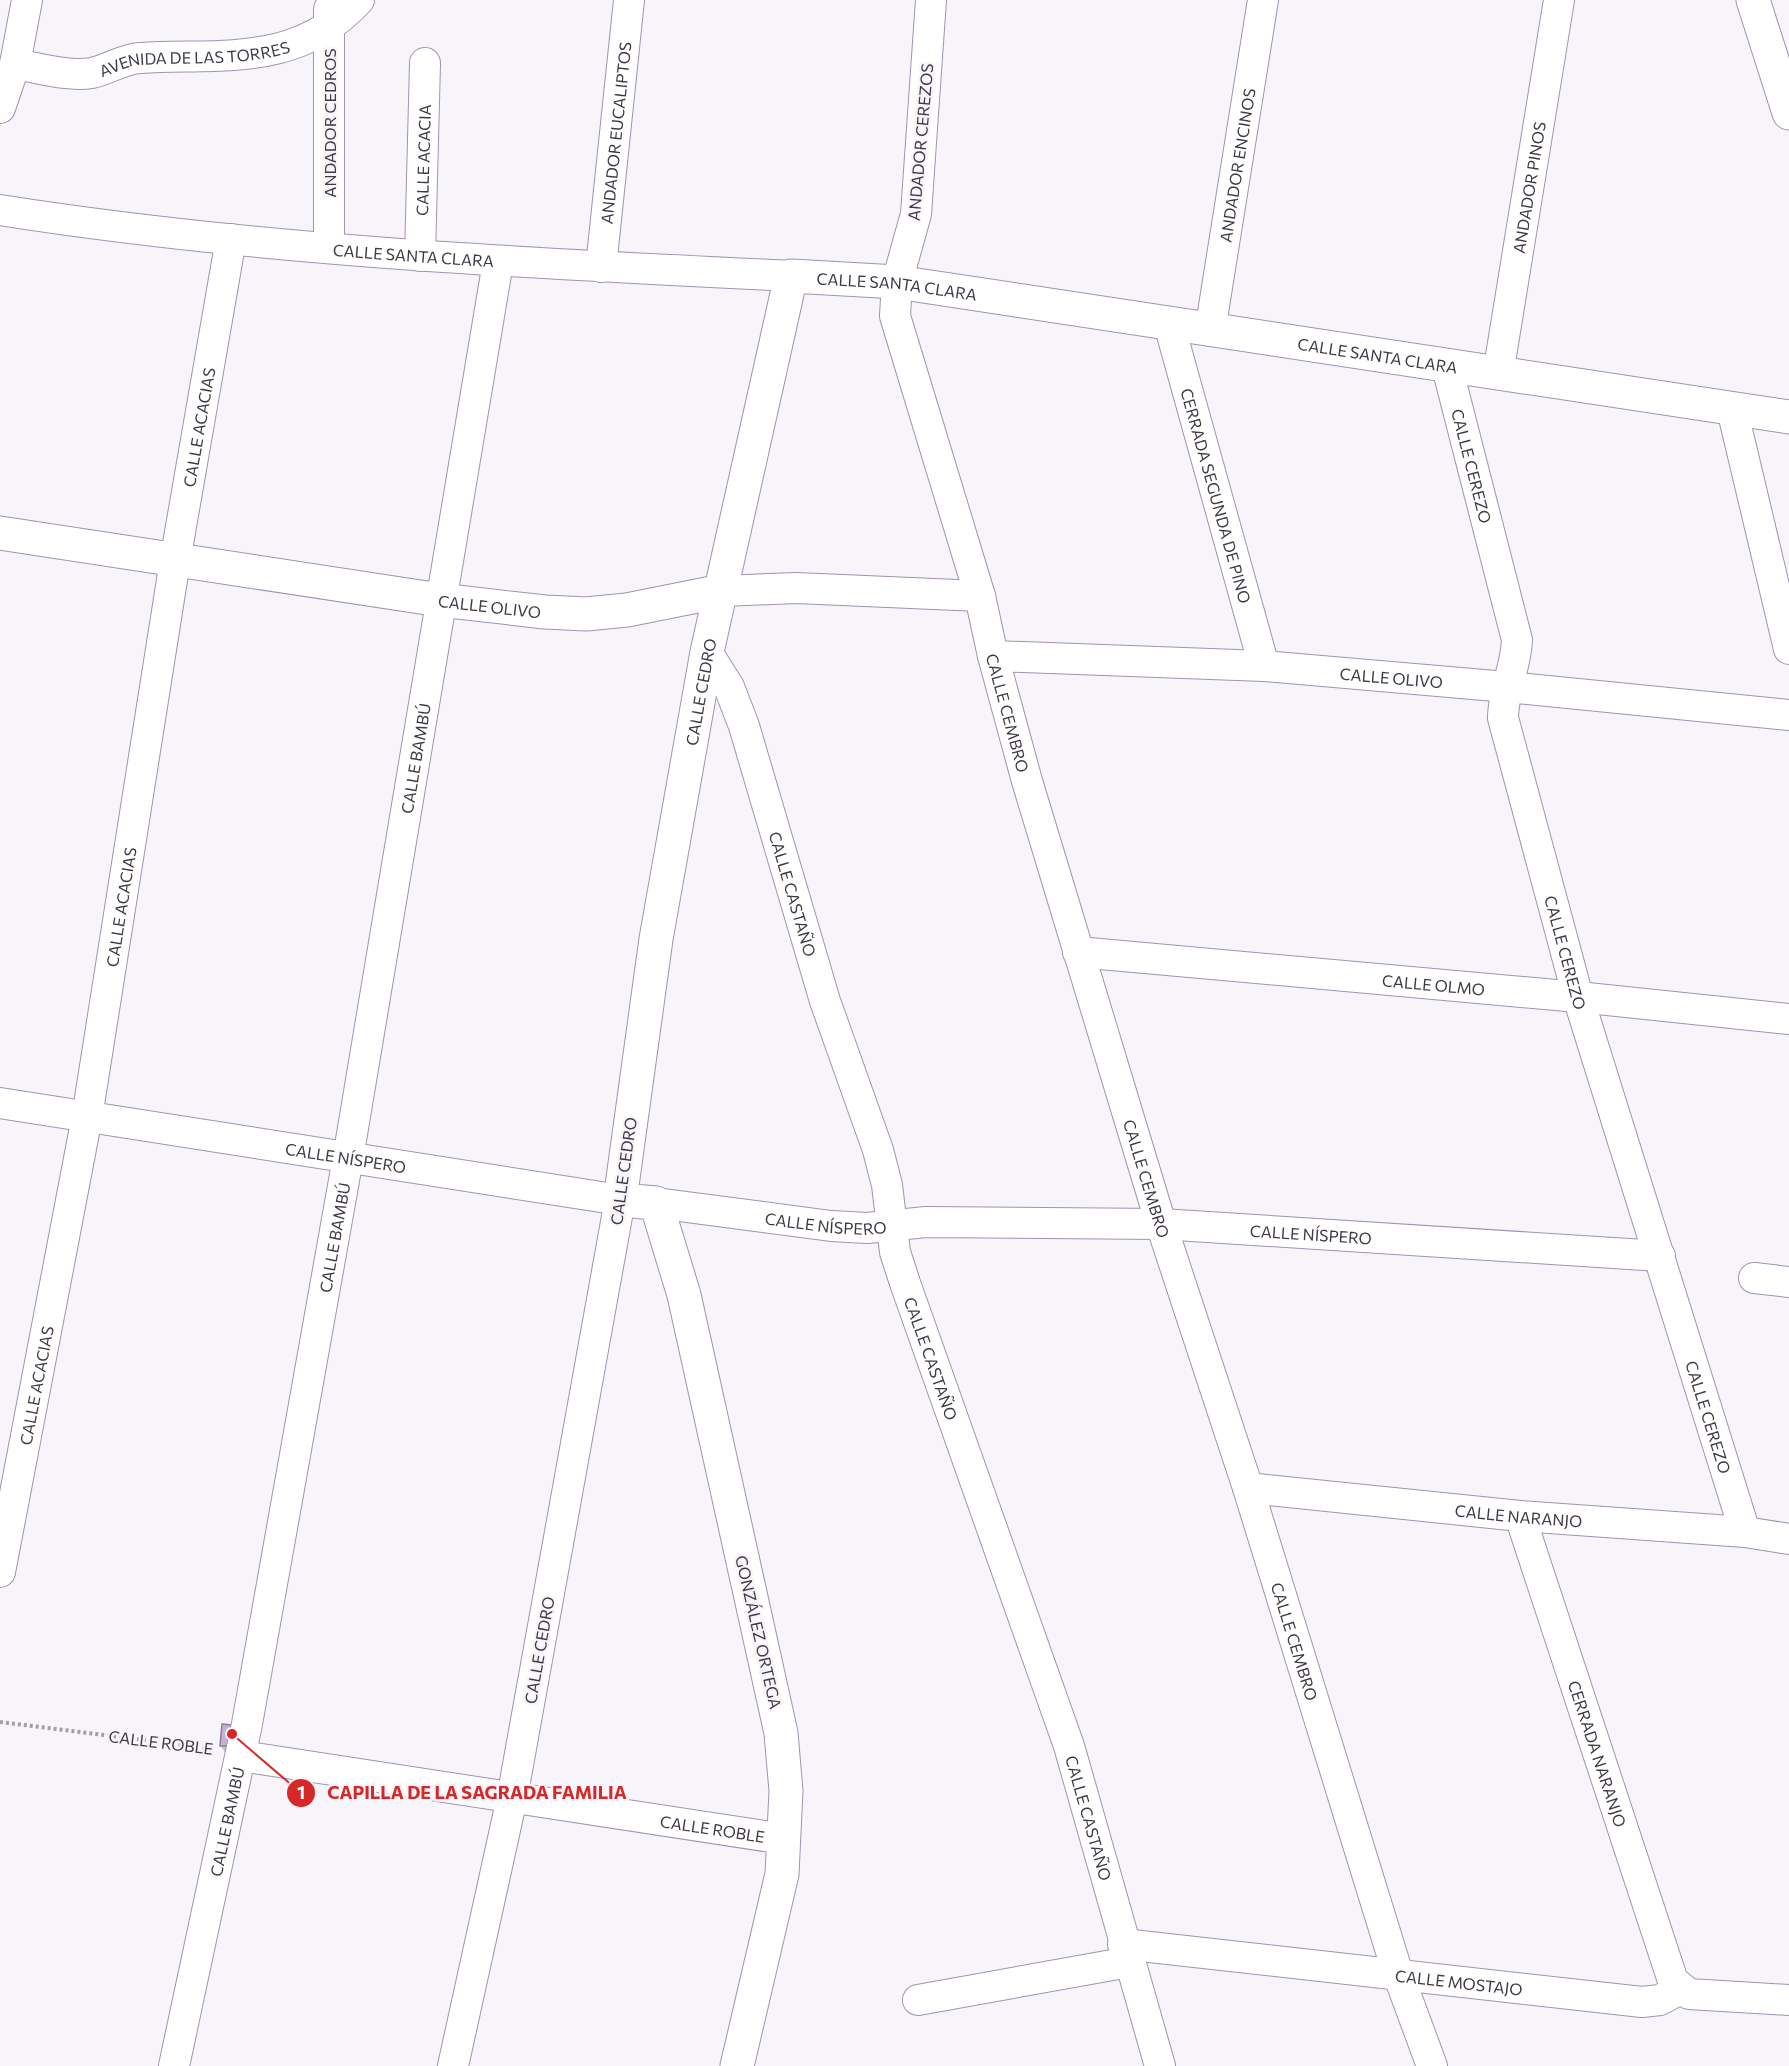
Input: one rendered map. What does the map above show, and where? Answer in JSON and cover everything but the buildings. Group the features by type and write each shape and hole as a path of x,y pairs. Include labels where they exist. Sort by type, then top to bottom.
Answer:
{"street":[{"path":"0,108 15,64 27,0"},
{"name":"AVENIDA DE LAS TORRES","path":"15,64 80,74 138,58 252,55 309,38 329,13 359,0"},
{"name":"ANDADOR EUCALIPTOS","path":"601,267 629,0"},
{"name":"ANDADOR CEREZOS","path":"897,282 916,214 931,0"},
{"name":"ANDADOR ENCINOS","path":"1210,331 1263,0"},
{"name":"ANDADOR PINOS","path":"1498,375 1559,0"},
{"path":"1753,0 1789,113"},
{"name":"ANDADOR CEDROS","path":"329,13 329,247"},
{"name":"CALLE ACACIA","path":"420,256 424,63"},
{"name":"CALLE SANTA CLARA","path":"0,210 91,225 420,256 897,282 1498,375 1789,417"},
{"name":"CALLE ACACIAS","path":"0,1572 87,1117 175,561 231,239"},
{"name":"CALLE BAMBÚ","path":"174,2066 241,1756 348,1158 498,262"},
{"name":"CALLE CEDRO","path":"453,2066 512,1798 620,1200 656,939 707,652 790,276"},
{"name":"CALLE CEMBRO","path":"897,282 895,316 981,596 993,656 1078,952 1161,1224 1248,1488 1398,1974 1432,2066"},
{"name":"CERRADA SEGUNDA DE PINO","path":"1169,324 1264,666"},
{"name":"CALLE CEREZO","path":"1447,367 1517,640 1516,661 1507,687 1503,718 1578,997 1745,1532"},
{"path":"1732,409 1789,649"},
{"name":"CALLE OLIVO","path":"0,533 440,600 586,614 627,610 722,591 796,588 981,596"},
{"name":"CALLE CASTAÑO","path":"707,652 729,687 744,726 825,1000 878,1150 887,1185 890,1224 905,1283 1069,1746 1160,2066"},
{"name":"CALLE OLIVO","path":"993,656 1264,666 1789,715"},
{"name":"CALLE OLMO","path":"1078,952 1578,997 1789,1019"},
{"name":"CALLE NÍSPERO","path":"0,1103 620,1200 831,1226 867,1228 890,1224 1161,1224 1660,1256"},
{"name":"GONZÁLEZ ORTEGA","path":"656,1203 684,1296 781,1733 786,1791 782,1874 737,2066"},
{"path":"1754,1278 1789,1282"},
{"name":"CALLE NARANJO","path":"1248,1488 1520,1516 1745,1532 1789,1539"},
{"name":"CERRADA NARANJO","path":"1520,1516 1670,1971 1680,1989"},
{"name":"CALLE ROBLE","path":"241,1756 784,1839"},
{"name":"CALLE MOSTAJO","path":"918,2000 1126,1953 1398,1974 1642,2002 1660,2000 1680,1989"},
{"path":"1680,1989 1701,1996 1789,2000"}],"path":[{"name":"CALLE ROBLE","path":"0,1722 218,1749 241,1756"}],"place":[{"name":"CAPILLA DE LA SAGRADA FAMILIA","path":"232,1734"}]}
